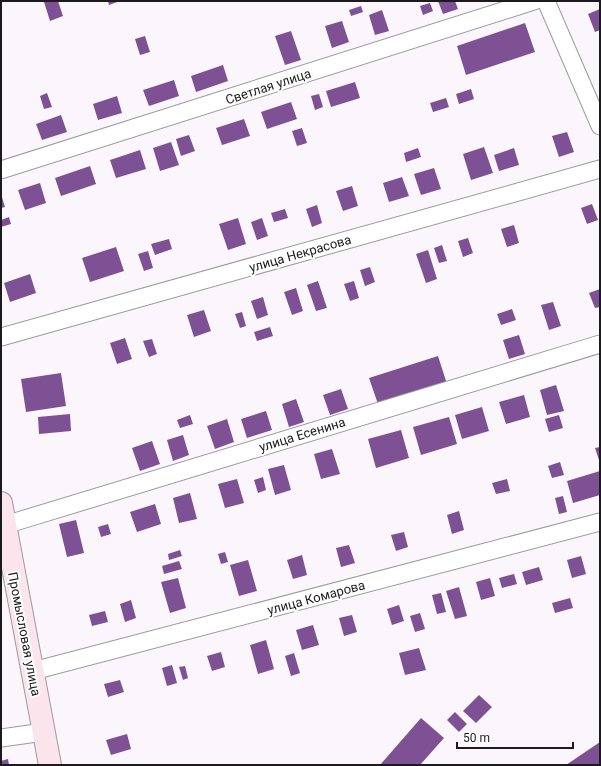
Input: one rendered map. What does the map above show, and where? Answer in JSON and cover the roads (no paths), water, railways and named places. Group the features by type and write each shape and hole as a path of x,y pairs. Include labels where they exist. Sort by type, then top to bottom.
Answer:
{"main road":[{"name":"Промысловая улица","path":"1,503 50,765"}],"street":[{"name":"Светлая улица","path":"1,170 534,1"},
{"path":"546,1 600,126"},
{"name":"улица Некрасова","path":"1,337 600,169"},
{"name":"улица Есенина","path":"5,525 600,344"},
{"name":"улица Комарова","path":"33,671 600,522"},
{"path":"1,738 44,732"}]}
